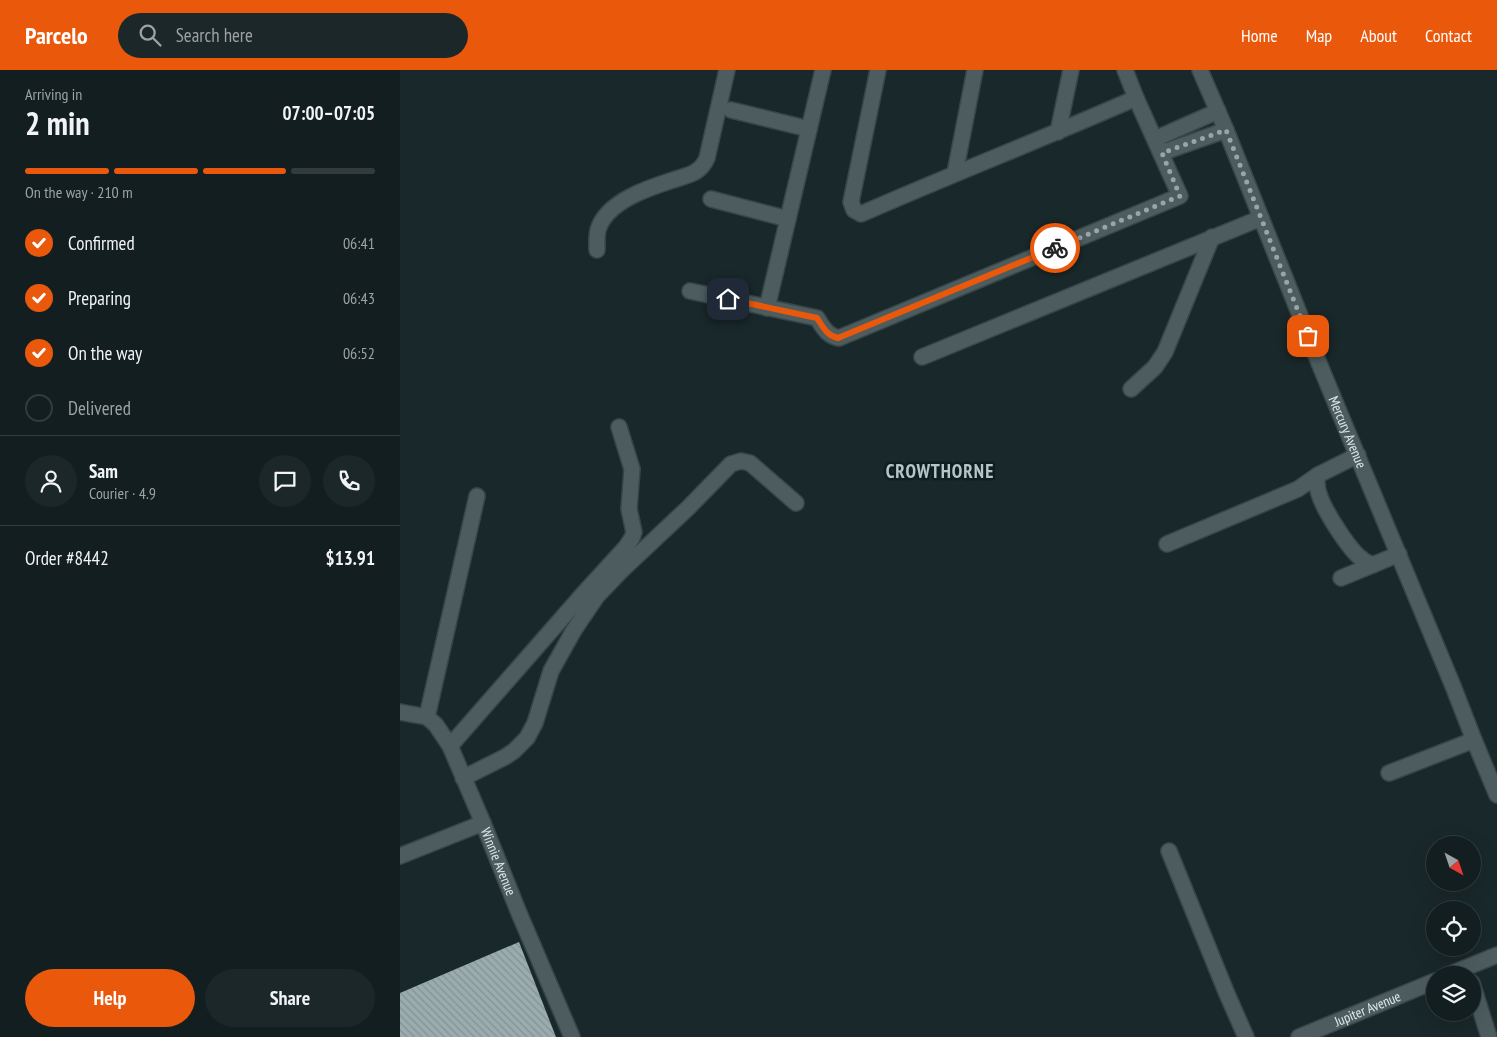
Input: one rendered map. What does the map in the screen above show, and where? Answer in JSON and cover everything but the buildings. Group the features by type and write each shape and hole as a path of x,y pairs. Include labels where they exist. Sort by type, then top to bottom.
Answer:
{"street":[{"path":"597,250 598,228 612,208 652,188 693,174 703,166 707,158 727,70"},
{"path":"767,308 823,70"},
{"path":"878,70 851,202 854,210 861,214 1136,98"},
{"path":"956,173 975,70"},
{"path":"1058,132 1071,70"},
{"path":"690,290 817,318 825,331 838,338 1180,196 1125,70"},
{"name":"Mercury Avenue","path":"1200,70 1211,114 1261,218 1497,795"},
{"path":"731,110 809,129"},
{"path":"1155,139 1211,114"},
{"path":"1162,153 1219,132"},
{"path":"710,199 788,219"},
{"path":"922,356 1261,218"},
{"path":"1132,389 1155,366 1165,352 1212,237"},
{"path":"450,746 632,538 634,532 630,509 632,469 619,427"},
{"path":"1167,544 1298,489 1318,475 1358,455"},
{"path":"463,778 505,757 527,738 535,723 551,671 574,630 597,596 731,464 741,461 750,463 796,503"},
{"path":"1318,475 1316,482 1321,499 1350,546 1362,559 1372,565"},
{"path":"1298,489 1321,499"},
{"path":"400,712 427,717 478,496"},
{"path":"1341,578 1399,554"},
{"name":"Winnie Avenue","path":"427,717 436,725 450,746 572,1037"},
{"path":"1389,774 1474,740"},
{"path":"400,856 483,823"},
{"path":"1169,851 1246,1037"},
{"path":"1477,966 1497,955"},
{"name":"Jupiter Avenue","path":"1299,1037 1329,1031 1426,984"},
{"path":"1481,1013 1488,1037"}],"way so far":[{"path":"1055,248 1180,196 1162,153 1226,130 1308,336"}],"district":[{"name":"CROWTHORNE","path":"940,471"}],"route":[{"path":"728,299 817,318 825,331 838,338 1055,248"}]}
